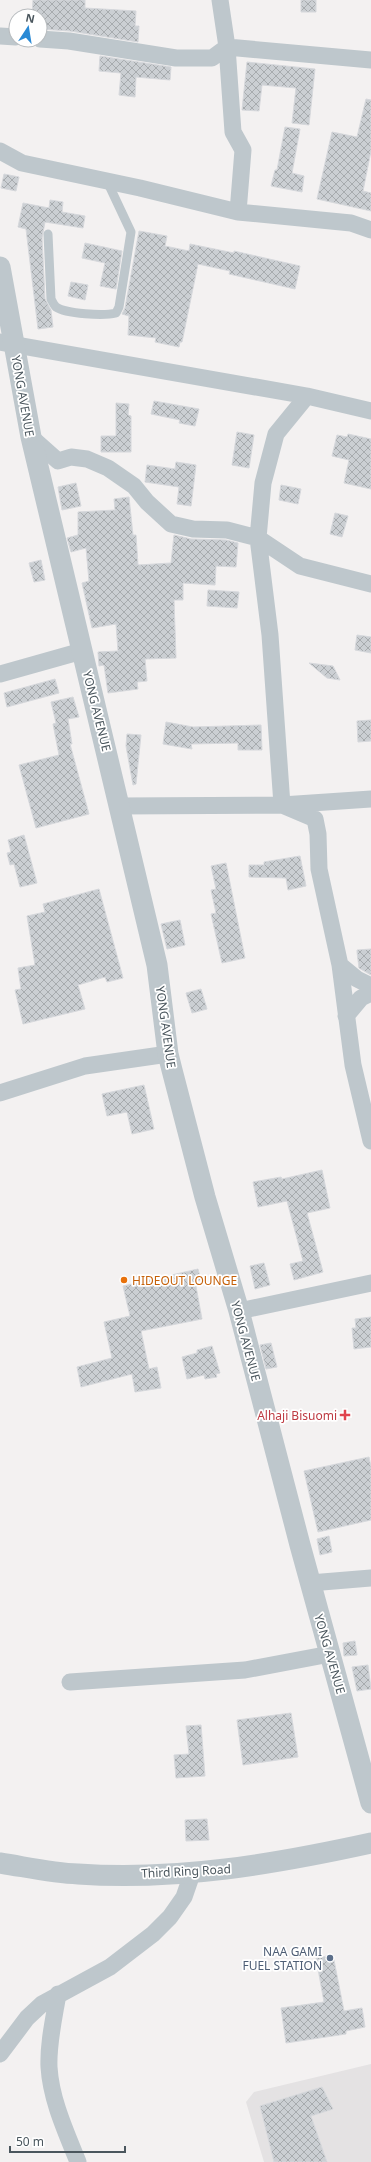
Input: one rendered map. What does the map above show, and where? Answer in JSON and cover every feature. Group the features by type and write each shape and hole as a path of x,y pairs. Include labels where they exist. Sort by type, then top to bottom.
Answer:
{"street":[{"path":"220,0 227,47 233,132 243,150 238,212"},
{"path":"48,40 69,41 176,58 212,58 227,47 371,60"},
{"path":"0,151 22,163 107,181 238,212 351,223 371,230"},
{"name":"YONG AVENUE","path":"0,267 7,344 31,437 157,965 168,1054 205,1197 239,1311 310,1583 371,1803"},
{"path":"7,344 307,396 371,410"},
{"path":"282,805 270,635 258,538 263,483 276,434 307,396"},
{"path":"31,437 58,461 71,457 87,459 108,468 134,486 147,502 171,524 193,529 227,530 258,538 300,566 371,584"},
{"path":"0,674 82,651"},
{"path":"120,806 282,805 371,799"},
{"path":"282,805 315,819 318,834 319,869 340,965 352,1065 371,1141"},
{"path":"340,965 356,979 371,986"},
{"path":"346,1016 361,998 371,993"},
{"path":"0,1093 85,1066 168,1054"},
{"path":"239,1311 371,1283"},
{"path":"310,1583 371,1578"},
{"path":"70,1682 245,1670 330,1654"},
{"name":"Third Ring Road","path":"0,1863 78,1874 151,1874 233,1869 295,1860 371,1843"},
{"path":"0,2054 27,2018 42,2004 110,1966 153,1934 170,1917 184,1897 193,1871"},
{"path":"58,1994 49,2049 49,2068 52,2091 78,2162"}],"lane":[{"path":"48,234 51,299 55,306 63,310 106,316 116,313 120,307 131,232 107,181"}],"shaded area":[{"path":"371,2064 371,2162 264,2162 246,2102 254,2092"}],"building":[{"path":"33,0 85,0 85,8 136,11 135,26 139,26 138,42 70,31 48,30 48,8 32,8"},
{"path":"301,0 316,0 316,12 301,12"},
{"path":"100,56 171,67 170,80 136,77 135,97 119,95 121,73 99,71"},
{"path":"247,62 315,69 309,125 292,123 296,88 262,85 259,111 242,110"},
{"path":"366,99 371,100 371,151 363,191 371,193 371,211 317,199 332,132 357,137"},
{"path":"285,127 300,129 292,173 304,176 302,192 271,186 275,170 277,170"},
{"path":"4,174 19,177 16,191 1,188"},
{"path":"50,200 63,202 62,212 85,216 83,228 45,222 42,238 45,299 51,310 53,327 38,329 26,229 18,227 23,203 49,208"},
{"path":"139,231 167,236 165,246 189,251 190,244 234,253 234,251 300,266 295,289 229,274 230,271 198,264 182,342 180,342 179,347 155,342 156,338 128,335 129,316 122,314 125,308"},
{"path":"85,243 122,251 116,289 100,286 105,263 82,258"},
{"path":"71,282 88,285 85,300 68,296"},
{"path":"154,401 199,409 195,426 179,423 180,420 151,414"},
{"path":"116,403 129,404 128,415 131,416 131,452 101,452 101,436 116,436"},
{"path":"237,432 254,435 249,468 232,465"},
{"path":"348,434 371,439 371,489 344,483 349,460 332,456 337,435 347,437"},
{"path":"176,462 196,465 191,506 177,504 179,487 145,482 147,465 175,469"},
{"path":"76,483 81,506 62,510 58,487"},
{"path":"281,485 301,489 298,504 279,500"},
{"path":"129,497 133,535 136,535 138,565 171,563 174,535 191,539 226,540 238,543 236,567 216,566 215,585 183,583 183,600 174,600 176,658 145,659 147,681 137,682 138,689 108,693 104,665 99,666 98,652 118,651 116,624 92,628 82,583 89,581 86,548 71,552 67,538 78,535 78,512 115,510 114,499"},
{"path":"335,513 348,516 342,537 330,534"},
{"path":"41,560 45,580 34,582 29,563"},
{"path":"208,590 239,592 237,608 207,606"},
{"path":"357,635 371,637 371,653 355,650"},
{"path":"309,663 333,666 340,680 327,678"},
{"path":"55,679 59,693 7,707 4,693"},
{"path":"73,697 79,717 68,719 72,744 70,744 89,814 36,828 19,765 59,755 53,724 56,723 51,702"},
{"path":"371,720 371,741 358,742 357,721"},
{"path":"166,722 193,727 261,725 262,750 238,750 238,743 191,744 192,749 163,744"},
{"path":"127,734 141,735 136,784 133,785 126,746"},
{"path":"24,835 37,883 20,887 14,864 10,865 7,853 11,852 8,840"},
{"path":"300,856 306,886 288,890 286,878 249,877 249,865 264,865 264,862"},
{"path":"226,863 245,958 222,963 211,914 216,913 211,890 216,889 211,866"},
{"path":"99,889 123,978 107,982 105,977 78,985 85,1009 23,1024 15,990 21,989 18,968 35,965 27,916 45,912 43,904"},
{"path":"180,920 185,945 167,949 161,924"},
{"path":"371,949 371,975 359,968 357,950"},
{"path":"201,989 207,1009 192,1013 186,993"},
{"path":"144,1085 154,1129 132,1134 127,1112 107,1116 102,1094"},
{"path":"322,1170 330,1208 307,1213 323,1272 294,1280 290,1264 303,1261 287,1201 258,1207 253,1182 281,1177 282,1179"},
{"path":"264,1263 270,1285 255,1289 250,1266"},
{"path":"198,1269 201,1280 195,1281 202,1319 141,1331 149,1369 157,1367 161,1388 135,1392 132,1374 81,1387 77,1367 112,1358 104,1322 130,1316 123,1286"},
{"path":"371,1317 371,1347 354,1349 352,1328 356,1328 355,1319"},
{"path":"271,1343 277,1367 266,1369 260,1345"},
{"path":"212,1346 220,1373 216,1374 217,1377 205,1379 204,1375 187,1379 182,1357 197,1353 197,1350"},
{"path":"369,1457 371,1467 371,1520 318,1532 304,1471"},
{"path":"329,1536 332,1552 320,1555 317,1539"},
{"path":"355,1641 357,1655 344,1656 343,1643"},
{"path":"368,1665 371,1689 357,1691 352,1667"},
{"path":"291,1713 298,1757 243,1765 237,1720"},
{"path":"201,1725 205,1776 176,1778 174,1755 189,1754 186,1726"},
{"path":"207,1819 209,1840 186,1841 185,1820"},
{"path":"333,1955 344,2011 362,2008 365,2027 346,2031 346,2034 286,2043 281,2008 324,2002 316,1958"},
{"path":"322,2087 333,2109 311,2116 327,2162 274,2162 260,2106"}],"place":[{"name":"HIDEOUT LOUNGE","path":"124,1280"},
{"name":"Alhaji Bisuomi","path":"345,1415"},
{"name":"NAA GAMI FUEL STATION","path":"330,1958"}]}
